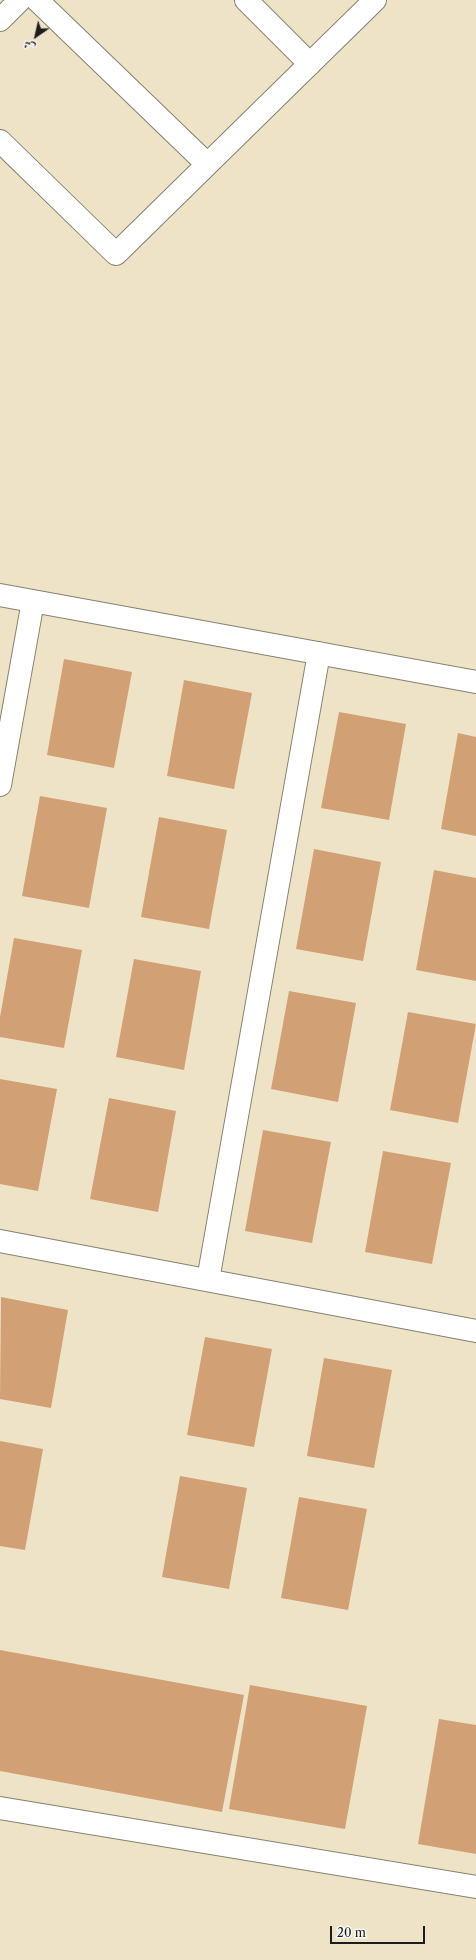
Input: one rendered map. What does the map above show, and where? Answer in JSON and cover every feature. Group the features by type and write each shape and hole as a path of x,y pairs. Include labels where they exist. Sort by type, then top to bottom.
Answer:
{"street":[{"path":"0,20 20,0"},
{"path":"37,0 207,164"},
{"path":"246,0 310,64"},
{"path":"0,141 116,254 375,0"},
{"path":"0,595 476,682"},
{"path":"0,785 33,601"},
{"path":"208,1280 319,653"},
{"path":"0,1241 476,1328"},
{"path":"0,1808 476,1887"}],"building":[{"path":"64,659 132,672 114,768 47,755"},
{"path":"184,680 252,693 234,789 167,776"},
{"path":"339,712 406,724 389,820 321,808"},
{"path":"458,733 476,737 476,836 441,829"},
{"path":"40,796 107,808 89,908 22,896"},
{"path":"159,817 227,830 209,929 141,917"},
{"path":"314,849 381,862 363,961 296,949"},
{"path":"434,870 476,878 476,981 416,970"},
{"path":"14,938 82,950 64,1048 0,1037 0,1017"},
{"path":"134,959 201,971 184,1070 116,1057"},
{"path":"289,991 356,1003 338,1102 271,1089"},
{"path":"408,1012 476,1024 458,1123 390,1110"},
{"path":"0,1079 57,1089 38,1191 0,1184"},
{"path":"109,1098 176,1111 158,1212 90,1199"},
{"path":"263,1130 331,1142 312,1243 245,1231"},
{"path":"383,1151 451,1163 432,1264 365,1252"},
{"path":"1,1297 68,1310 51,1408 0,1399"},
{"path":"205,1337 272,1349 254,1447 187,1435"},
{"path":"324,1358 392,1370 374,1468 307,1456"},
{"path":"0,1441 43,1449 25,1550 0,1546"},
{"path":"180,1476 247,1488 229,1589 162,1577"},
{"path":"299,1497 367,1509 348,1610 281,1598"},
{"path":"0,1650 244,1695 222,1812 0,1771"},
{"path":"250,1685 367,1706 345,1829 229,1809"},
{"path":"439,1719 476,1725 476,1854 418,1844"}]}
